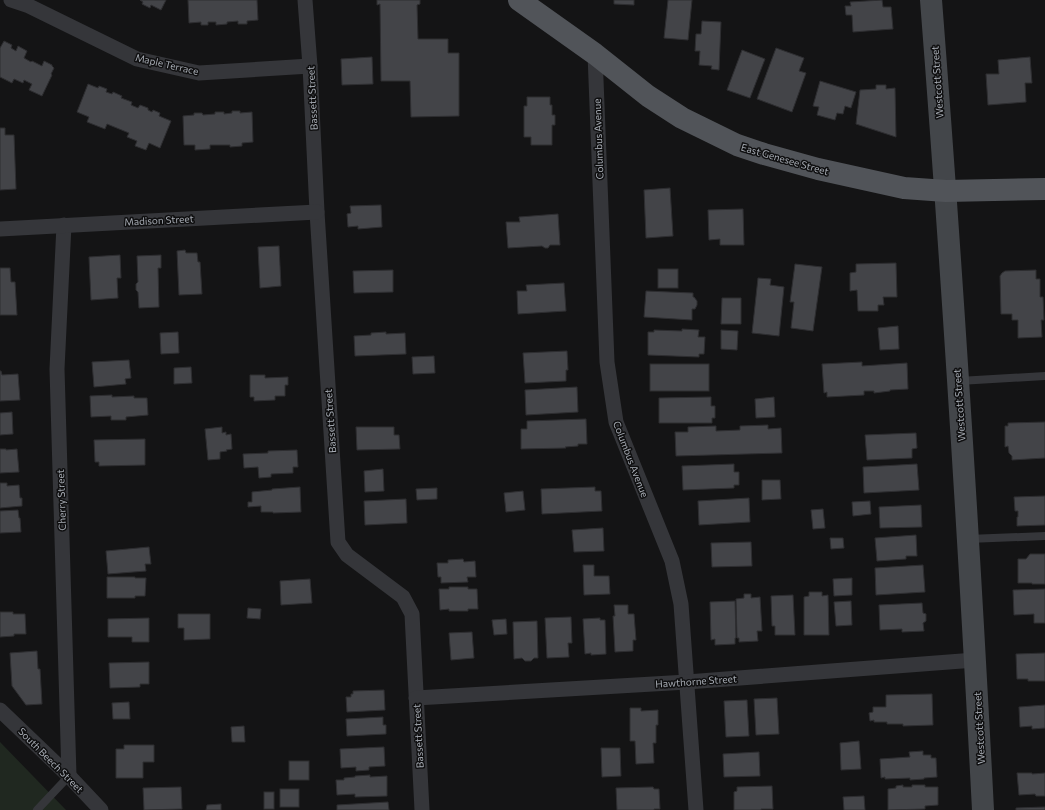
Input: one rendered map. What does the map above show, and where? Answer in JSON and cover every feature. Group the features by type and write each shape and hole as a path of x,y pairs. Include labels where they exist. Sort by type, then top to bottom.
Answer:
{"main road":[{"name":"East Genesee Street","path":"519,0 542,7 595,54 648,96 682,118 737,145 818,169 904,188 946,191 1045,190"}],"street":[{"name":"Maple Terrace","path":"11,0 29,6 137,59 199,73 310,66"},
{"name":"Bassett Street","path":"306,0 317,212 338,542 347,555 404,597 412,614 422,810"},
{"name":"Westcott Street","path":"930,0 946,191 983,810"},
{"name":"Columbus Avenue","path":"595,54 607,362 616,422 672,561 680,604 696,810"},
{"name":"Madison Street","path":"0,229 317,212"},
{"name":"Cherry Street","path":"64,225 58,369 69,776"},
{"name":"Hawthorne Street","path":"416,698 687,682 975,660"},
{"name":"South Beech Street","path":"0,710 69,776 101,810"}],"lane":[{"path":"958,381 1045,376"},
{"path":"968,539 1045,536"},
{"path":"37,810 69,776"}],"shaded area":[{"path":"0,742 66,810 0,810"}],"building":[{"path":"140,0 166,0 161,10 151,5 150,8 142,4 143,2"},
{"path":"188,0 257,0 258,20 247,21 247,24 238,24 238,21 216,25 216,22 208,22 208,25 201,25 201,22 189,23"},
{"path":"377,0 420,0 420,4 417,5 418,39 448,39 448,53 459,53 459,116 411,117 410,81 381,81 380,4 377,5"},
{"path":"614,0 634,0 634,5 614,4"},
{"path":"668,0 692,0 688,40 664,38"},
{"path":"882,0 883,7 891,7 893,29 853,32 852,15 846,15 845,6 851,6 850,2"},
{"path":"702,21 721,22 719,70 711,69 712,66 699,65 700,51 695,51 696,34 701,34"},
{"path":"4,41 12,45 11,48 16,51 18,46 27,51 24,58 31,62 32,61 42,66 44,61 52,65 54,68 51,74 52,75 42,96 29,90 32,84 24,80 23,83 14,79 12,83 0,77 0,48"},
{"path":"776,48 804,58 799,71 806,73 792,112 757,99"},
{"path":"742,50 765,59 750,98 727,90"},
{"path":"372,57 373,84 342,85 341,59"},
{"path":"1030,57 1032,83 1025,83 1026,102 988,105 986,74 999,74 998,60"},
{"path":"820,81 856,92 851,108 845,106 843,114 837,113 835,120 817,115 819,107 813,106"},
{"path":"88,84 98,88 99,86 107,89 106,92 112,94 113,92 122,96 121,98 132,102 131,105 138,108 140,105 148,108 148,110 152,112 153,110 160,113 159,116 171,121 160,148 149,143 146,150 135,146 137,141 127,137 129,133 107,124 105,129 87,122 89,117 77,112"},
{"path":"876,85 886,85 886,89 895,88 896,137 856,124 860,90 876,89"},
{"path":"527,97 550,97 552,115 555,115 555,125 552,125 552,145 531,145 531,137 524,137 524,106 527,106"},
{"path":"232,111 240,111 240,113 252,112 253,142 242,143 242,146 230,147 230,145 210,145 210,149 195,150 195,145 184,145 183,116 194,115 194,113 202,113 203,115 215,114 215,112 224,112 224,114 232,113"},
{"path":"0,128 5,128 5,135 14,135 16,189 0,190"},
{"path":"670,188 673,236 646,238 644,190"},
{"path":"381,205 382,227 358,229 358,226 348,227 347,214 351,213 350,206"},
{"path":"743,209 744,245 720,245 720,239 709,240 708,210"},
{"path":"558,214 560,245 550,245 548,248 542,246 508,248 506,222 520,222 519,217"},
{"path":"279,246 281,286 260,288 258,247"},
{"path":"185,250 186,253 197,253 198,262 200,262 202,294 179,295 177,251"},
{"path":"120,255 121,278 117,278 118,298 91,300 89,257"},
{"path":"161,255 161,268 158,268 159,307 139,308 138,292 136,290 136,284 138,282 137,256"},
{"path":"896,263 897,297 883,297 884,305 878,305 878,311 858,311 857,290 850,291 850,273 856,272 856,264"},
{"path":"795,264 822,267 813,331 791,328 794,302 790,302"},
{"path":"0,268 10,268 11,282 15,282 17,315 0,315"},
{"path":"658,269 678,269 678,288 658,288"},
{"path":"393,270 393,292 354,293 353,271"},
{"path":"1036,270 1036,279 1040,279 1040,297 1043,297 1044,320 1041,320 1042,337 1018,338 1018,320 1012,320 1012,314 1001,314 1000,276 1005,271"},
{"path":"758,278 771,279 770,285 784,287 779,336 752,333"},
{"path":"564,283 566,311 518,314 517,291 527,291 526,285"},
{"path":"646,291 693,293 693,297 697,301 697,305 695,309 692,309 692,320 644,317"},
{"path":"722,298 741,298 741,324 721,324"},
{"path":"898,326 899,349 880,350 878,328"},
{"path":"682,329 699,330 698,337 705,337 704,354 699,354 699,357 648,355 648,332 654,332 654,330 682,331"},
{"path":"721,330 738,331 737,350 721,349"},
{"path":"178,332 179,353 161,354 160,333"},
{"path":"386,332 386,334 405,333 406,354 355,356 354,336"},
{"path":"567,351 568,370 566,370 566,381 525,383 523,353"},
{"path":"434,356 435,373 413,374 412,357"},
{"path":"129,360 131,378 125,379 126,384 94,387 92,362"},
{"path":"862,362 862,366 907,363 908,389 874,393 874,391 864,391 864,395 827,397 827,392 824,393 822,364"},
{"path":"650,364 709,364 709,391 650,391"},
{"path":"191,367 192,383 174,384 174,368"},
{"path":"0,371 2,375 18,374 20,400 0,401"},
{"path":"250,375 265,375 265,378 288,377 288,385 285,385 285,396 275,396 275,400 254,401 254,397 250,397"},
{"path":"577,387 578,412 526,415 525,390"},
{"path":"112,395 112,397 134,396 134,398 147,398 148,415 126,417 126,420 111,420 111,416 91,417 90,396"},
{"path":"711,397 711,406 715,406 715,418 712,418 712,423 659,423 659,398"},
{"path":"774,397 775,417 756,418 755,399"},
{"path":"12,412 13,434 0,435 0,413"},
{"path":"586,419 587,444 578,444 578,446 565,447 566,448 521,449 521,429 527,429 527,421"},
{"path":"1045,422 1045,458 1012,460 1008,446 1005,447 1005,426 1008,426 1008,423"},
{"path":"768,425 768,429 781,428 782,453 676,456 675,432 688,432 688,427 716,426 716,431 740,430 740,426"},
{"path":"222,427 222,433 226,432 226,435 231,434 232,449 220,452 220,459 208,460 205,429"},
{"path":"356,427 394,427 394,435 399,435 400,449 357,450"},
{"path":"916,433 917,448 912,449 912,458 867,460 865,435"},
{"path":"145,439 145,465 99,466 99,462 95,462 94,440"},
{"path":"0,449 17,449 19,472 0,473"},
{"path":"297,450 298,467 293,467 293,473 271,474 271,477 259,478 258,467 244,468 243,454"},
{"path":"734,464 734,472 739,472 739,485 734,485 734,488 683,490 682,466"},
{"path":"917,464 919,490 864,493 863,467"},
{"path":"383,469 384,491 365,492 364,471"},
{"path":"762,480 780,480 781,499 762,500"},
{"path":"0,483 7,483 7,486 19,485 22,506 0,508"},
{"path":"300,487 301,512 261,512 261,506 248,507 248,502 252,502 252,492"},
{"path":"595,487 595,491 601,491 602,511 542,514 541,489"},
{"path":"437,488 437,499 417,500 416,489"},
{"path":"523,491 525,510 506,512 504,493"},
{"path":"1045,496 1045,525 1017,526 1018,511 1015,511 1014,497"},
{"path":"749,498 750,522 699,525 698,501"},
{"path":"406,499 407,523 365,525 364,501"},
{"path":"870,501 871,514 853,516 852,502"},
{"path":"921,505 922,527 880,528 879,507"},
{"path":"823,509 825,528 813,529 811,510"},
{"path":"18,510 21,532 0,533 0,511"},
{"path":"603,528 604,551 574,552 572,530"},
{"path":"916,535 917,556 906,556 906,559 877,561 875,538"},
{"path":"830,538 843,538 844,548 831,549"},
{"path":"751,542 752,566 712,567 711,543"},
{"path":"149,547 151,564 145,564 146,571 108,574 106,551"},
{"path":"1030,554 1045,554 1045,584 1018,583 1018,559 1026,559"},
{"path":"463,559 464,562 475,561 476,577 467,577 468,582 441,583 441,577 438,577 437,563 448,563 448,560"},
{"path":"583,565 594,565 594,576 609,576 610,594 584,595"},
{"path":"923,565 925,592 876,595 875,568"},
{"path":"107,577 146,578 145,596 135,596 135,598 107,598"},
{"path":"852,578 852,595 834,596 833,579"},
{"path":"310,579 312,603 281,605 280,581"},
{"path":"449,587 468,587 468,589 477,589 478,609 468,609 468,611 449,611 449,609 440,610 439,589 449,589"},
{"path":"1045,589 1045,623 1034,623 1034,614 1014,615 1013,590"},
{"path":"809,592 822,592 822,596 828,595 829,635 804,635 804,597 809,596"},
{"path":"744,594 751,594 751,598 760,597 762,631 757,631 758,641 739,642 739,638 737,638 736,599 744,598"},
{"path":"793,595 795,635 775,635 775,626 772,626 771,596"},
{"path":"735,601 735,644 715,645 715,639 711,640 710,602"},
{"path":"851,601 852,625 836,626 834,602"},
{"path":"922,603 923,613 926,614 926,621 923,623 924,631 902,632 902,629 880,630 879,605"},
{"path":"614,605 628,605 628,614 634,614 636,640 633,640 633,651 615,652 613,616 615,616"},
{"path":"248,608 261,609 260,619 247,618"},
{"path":"0,612 25,614 26,634 14,634 14,636 0,637"},
{"path":"178,614 210,614 210,639 184,640 184,628 178,628"},
{"path":"571,617 572,643 568,643 569,657 547,658 545,618"},
{"path":"149,618 149,642 132,642 132,637 108,637 108,619"},
{"path":"600,618 600,620 605,620 606,654 585,654 583,619"},
{"path":"506,619 507,634 494,635 492,620"},
{"path":"537,621 538,658 534,658 531,661 525,661 522,658 514,659 513,622"},
{"path":"472,632 474,658 451,660 449,633"},
{"path":"37,651 38,669 40,669 42,704 26,705 12,686 10,653"},
{"path":"1045,653 1045,681 1028,681 1028,679 1017,679 1016,654"},
{"path":"149,662 149,684 140,684 140,687 110,688 109,663"},
{"path":"384,690 385,710 347,712 346,697 351,697 353,691"},
{"path":"932,694 933,725 903,726 903,724 887,724 887,722 874,722 874,720 870,721 869,713 873,712 873,707 886,707 886,695"},
{"path":"777,698 779,734 756,735 754,699"},
{"path":"747,700 749,736 726,737 724,701"},
{"path":"129,702 130,719 113,719 112,703"},
{"path":"1045,705 1045,728 1032,729 1032,726 1020,727 1019,707"},
{"path":"630,708 641,708 641,711 658,710 656,743 653,743 654,763 636,764 635,741 630,741"},
{"path":"383,717 383,725 386,725 386,734 347,736 346,719"},
{"path":"244,726 245,742 232,742 231,727"},
{"path":"859,741 861,769 841,770 840,743"},
{"path":"124,745 154,745 154,762 143,762 143,778 116,778 116,749 124,749"},
{"path":"384,747 385,766 369,767 369,770 356,771 356,767 341,768 340,749"},
{"path":"601,748 620,748 621,776 602,777"},
{"path":"923,751 923,755 931,755 931,758 936,758 937,777 910,780 910,778 881,778 880,759 910,757 909,752"},
{"path":"759,752 760,776 724,777 723,754"},
{"path":"289,761 309,761 309,780 289,780"},
{"path":"1017,773 1045,773 1045,796 1036,796 1035,794 1019,795"},
{"path":"370,775 370,777 387,776 387,796 355,797 355,794 337,795 336,780"},
{"path":"903,785 903,787 925,785 925,787 938,787 938,805 925,806 925,809 888,810 888,789"},
{"path":"772,786 773,809 734,810 734,792 737,791 737,787"},
{"path":"181,787 182,809 144,810 143,788"},
{"path":"653,787 654,789 659,789 660,809 617,810 616,788"},
{"path":"280,789 299,789 299,807 280,807"},
{"path":"264,792 274,792 274,809 264,809"},
{"path":"864,796 865,810 844,810 843,797"},
{"path":"388,802 389,810 337,810 337,805"},
{"path":"221,804 221,810 206,810 207,805"},
{"path":"1045,807 1045,810 1016,810 1016,808"}]}
